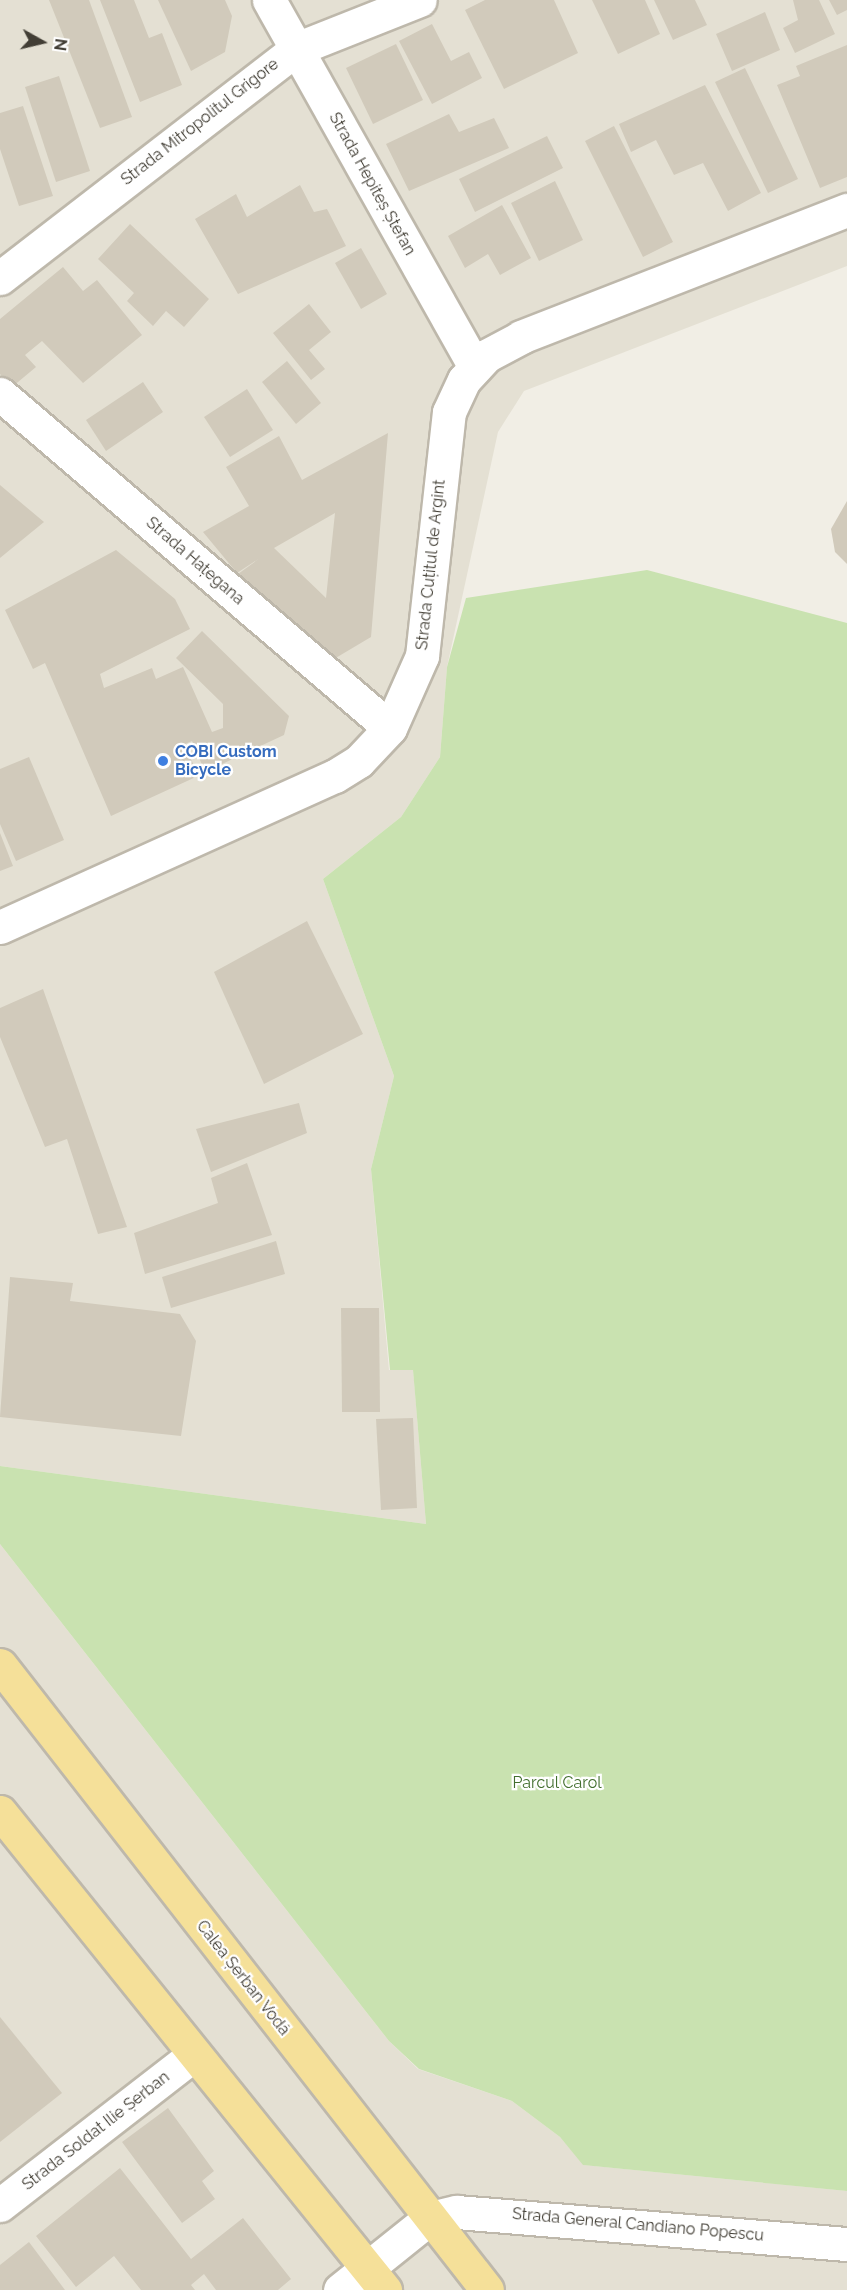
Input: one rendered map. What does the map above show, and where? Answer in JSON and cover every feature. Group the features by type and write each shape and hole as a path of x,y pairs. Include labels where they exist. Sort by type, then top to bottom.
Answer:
{"main road":[{"name":"Calea Șerban Vodă","path":"0,1665 487,2290"},
{"path":"0,1812 192,2056 376,2279"}],"street":[{"name":"Strada Hepiteș Ștefan","path":"269,0 475,367"},
{"name":"Strada Mitropolitul Grigore","path":"0,278 296,49 420,0"},
{"name":"Strada Cuțitul de Argint","path":"0,927 335,776 359,761 390,728 422,656 446,428 454,397 475,367 521,337 847,210"},
{"name":"Strada Hațegana","path":"0,394 390,728"},
{"name":"Strada Soldat Ilie Șerban","path":"0,2205 192,2056"},
{"name":"Strada General Candiano Popescu","path":"430,2218 483,2211 847,2244"},
{"path":"340,2290 376,2279 430,2218"}],"shaded area":[{"path":"0,0 847,0 847,266 524,391 498,432 447,667 440,757 401,817 323,879 394,1076 371,1169 389,1370 413,1369 426,1524 0,1466"},
{"path":"0,1544 389,2041 418,2069 512,2101 560,2137 584,2165 847,2191 847,2290 0,2290"}],"green space":[{"name":"Parcul Carol","path":"647,570 847,623 847,2191 583,2165 560,2137 512,2101 419,2069 389,2041 0,1544 0,1466 426,1524 413,1370 390,1370 371,1169 394,1076 323,879 401,817 440,757 447,667 466,598"}],"building":[{"path":"49,0 89,0 132,117 100,128"},
{"path":"100,0 134,0 149,38 162,33 182,85 140,102"},
{"path":"158,0 225,0 232,16 225,52 191,71"},
{"path":"485,0 554,0 578,53 504,89 465,10"},
{"path":"592,0 645,0 660,34 618,54"},
{"path":"654,0 695,0 707,25 673,40"},
{"path":"793,0 819,0 835,34 795,53 783,28 798,20"},
{"path":"829,0 847,0 847,10 837,15"},
{"path":"765,12 780,50 732,71 716,34"},
{"path":"432,24 451,61 469,52 482,78 432,104 399,41"},
{"path":"396,44 423,100 373,124 346,68"},
{"path":"847,45 847,177 820,188 777,85 800,76 796,66"},
{"path":"745,68 798,179 768,193 715,82"},
{"path":"59,76 90,171 56,182 25,87"},
{"path":"705,85 761,193 728,211 703,163 674,175 656,140 631,152 619,124"},
{"path":"23,106 53,196 19,206 0,149 0,113"},
{"path":"449,114 459,132 494,118 509,148 409,191 386,144"},
{"path":"614,126 673,242 643,257 585,141"},
{"path":"547,136 563,168 475,212 459,179"},
{"path":"555,181 583,240 539,261 511,203"},
{"path":"300,185 314,212 327,209 346,246 238,294 195,219 236,194 247,217"},
{"path":"502,205 531,258 500,275 488,254 465,268 448,236"},
{"path":"130,224 209,299 184,327 166,311 153,326 127,301 134,293 98,259"},
{"path":"361,248 387,294 361,309 335,263"},
{"path":"63,267 83,291 97,280 142,335 83,383 42,341 25,355 36,367 12,387 0,374 0,319"},
{"path":"309,304 331,332 309,350 325,369 311,380 273,333"},
{"path":"287,361 321,403 296,424 262,382"},
{"path":"143,382 163,412 106,451 86,420"},
{"path":"247,389 273,430 230,457 204,417"},
{"path":"388,433 371,637 334,659 238,574 260,558 237,573 203,532 249,506 226,467 279,436 302,480","holes":["335,513 326,598 274,548"]},
{"path":"0,485 44,522 0,558"},
{"path":"847,501 847,564 835,552 831,529"},
{"path":"116,550 175,599 190,629 100,674 104,688 152,668 156,679 183,667 212,732 223,728 223,704 176,658 202,631 289,716 284,735 205,772 192,741 185,744 198,776 111,816 45,663 33,669 5,610"},
{"path":"29,757 64,840 16,861 0,824 0,769"},
{"path":"0,833 13,866 0,871"},
{"path":"307,921 363,1034 264,1084 214,972"},
{"path":"43,989 127,1227 98,1234 67,1139 45,1147 0,1037 0,1008"},
{"path":"299,1103 307,1133 211,1172 196,1129"},
{"path":"247,1163 272,1235 145,1274 134,1233 218,1203 211,1178"},
{"path":"276,1241 285,1274 171,1308 162,1277"},
{"path":"10,1277 73,1283 70,1301 180,1314 196,1341 181,1436 0,1417"},
{"path":"341,1308 379,1308 380,1412 342,1412"},
{"path":"413,1418 417,1508 381,1510 376,1419"},
{"path":"0,2017 62,2093 0,2142"},
{"path":"168,2108 214,2171 202,2181 215,2199 182,2223 122,2142"},
{"path":"120,2168 191,2259 243,2218 291,2279 278,2290 216,2290 204,2274 191,2285 195,2290 141,2290 114,2256 76,2287 36,2236"},
{"path":"29,2242 65,2290 0,2290 0,2265"}],"place":[{"name":"COBI Custom Bicycle","path":"163,761"}]}
